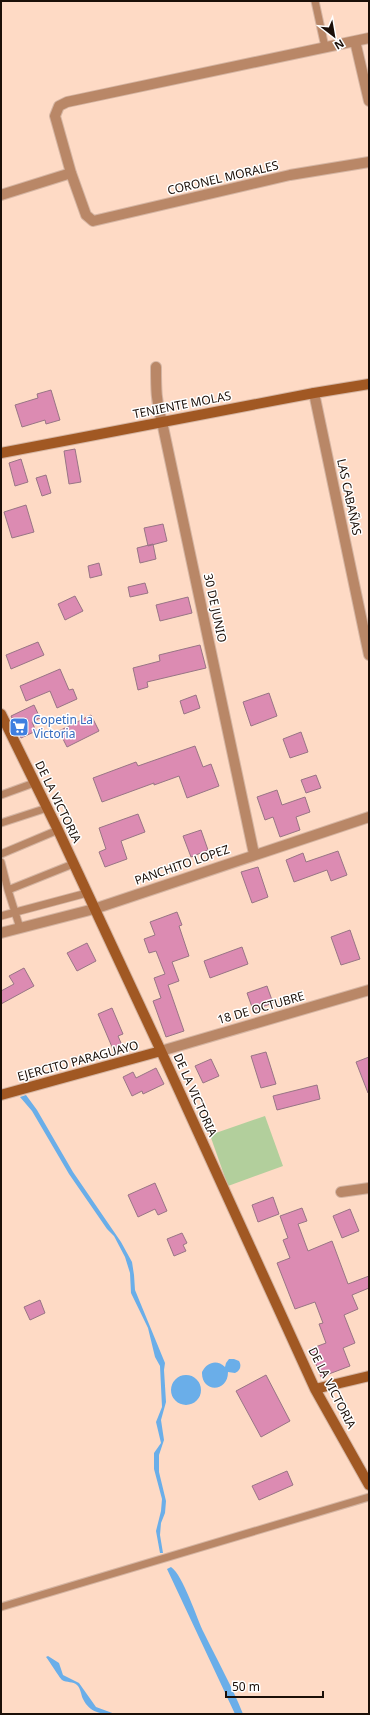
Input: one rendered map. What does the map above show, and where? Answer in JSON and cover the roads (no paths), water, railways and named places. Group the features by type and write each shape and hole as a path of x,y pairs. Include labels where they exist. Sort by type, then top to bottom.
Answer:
{"main road":[{"name":"TENIENTE MOLAS","path":"1,453 314,393 369,384"},
{"name":"DE LA VICTORIA","path":"1,714 58,830 161,1051 315,1390 369,1485"},
{"name":"EJERCITO PARAGUAYO","path":"1,1095 161,1051"},
{"path":"315,1390 369,1376"}],"street":[{"path":"1,195 71,173 55,116 59,106 66,102 369,38"},
{"path":"355,41 369,101"},
{"name":"CORONEL MORALES","path":"71,173 86,215 93,221 290,176 369,162"},
{"name":"30 DE JUNIO","path":"156,367 156,395 254,854"},
{"name":"LAS CABAÑAS","path":"314,393 369,655"},
{"name":"PANCHITO LOPEZ","path":"1,933 94,909 254,854 369,817"},
{"name":"18 DE OCTUBRE","path":"161,1051 369,990"},
{"path":"341,1192 369,1188"}],"lane":[{"path":"315,1 325,47"},
{"path":"1,795 34,783"},
{"path":"1,823 47,808"},
{"path":"1,854 58,830"},
{"path":"1,862 20,928"},
{"path":"8,890 73,864"},
{"path":"1,916 87,893"},
{"path":"1,1607 369,1497"}],"water":[{"path":"26,1095 37,1110 73,1172 121,1242 132,1262 135,1290 165,1363 166,1402 161,1420 164,1440 159,1455 159,1472 166,1501 160,1535 163,1553 160,1553 156,1531 161,1511 162,1499 154,1469 154,1453 161,1443 156,1422 162,1407 160,1366 155,1357 148,1328 131,1293 130,1273 125,1257 114,1236 107,1229 69,1174 32,1111 20,1097"},
{"path":"229,1359 239,1361 240,1368 238,1371 235,1373 228,1372 227,1379 220,1387 210,1387 206,1384 203,1379 202,1372 204,1369 209,1364 216,1362 225,1367"},
{"path":"186,1375 197,1379 201,1390 197,1401 186,1405 175,1401 171,1390 175,1379"},
{"path":"171,1567 176,1572 185,1588 204,1633 243,1714 235,1714 167,1569"},
{"path":"48,1656 59,1663 63,1675 79,1683 96,1707 115,1714 96,1712 89,1707 83,1699 80,1690 74,1683 62,1680 46,1657"}],"place":[{"name":"Copetin La Victoria","path":"19,727"}]}
